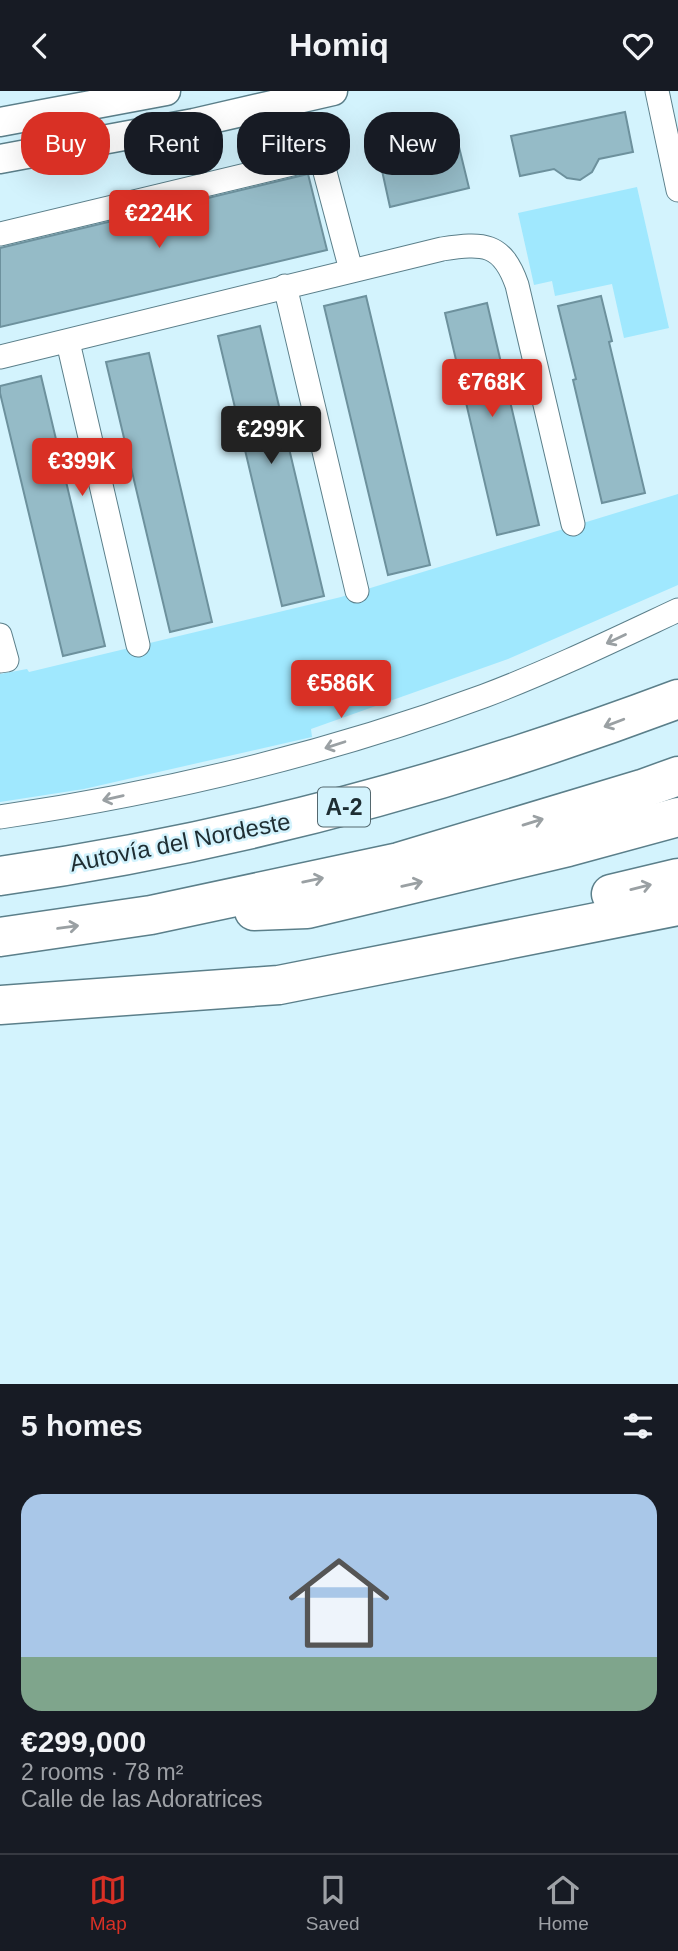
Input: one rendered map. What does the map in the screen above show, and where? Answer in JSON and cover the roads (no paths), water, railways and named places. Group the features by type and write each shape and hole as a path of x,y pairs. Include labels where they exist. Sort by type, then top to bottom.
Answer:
{"highway":[{"name":"Autovía del Nordeste","path":"0,876 148,850 329,811 579,736 678,699"},
{"path":"0,937 151,915 399,862 642,789 678,775"},
{"path":"151,915 307,909 568,847 678,817"},
{"path":"0,853 254,827"},
{"path":"94,999 478,926 678,878"},
{"path":"0,1005 279,985 678,906"}],"street":[{"path":"0,122 166,91"},
{"path":"0,159 194,123 333,91"},
{"path":"657,91 678,190"},
{"path":"0,234 321,157 351,269"},
{"path":"0,358 351,269 458,246 486,246 505,258 517,285 573,524"},
{"path":"285,286 356,591"},
{"path":"68,342 138,645"},
{"path":"0,817 80,805 317,751 482,697 678,610"},
{"path":"0,635 7,660 0,661"}]}
